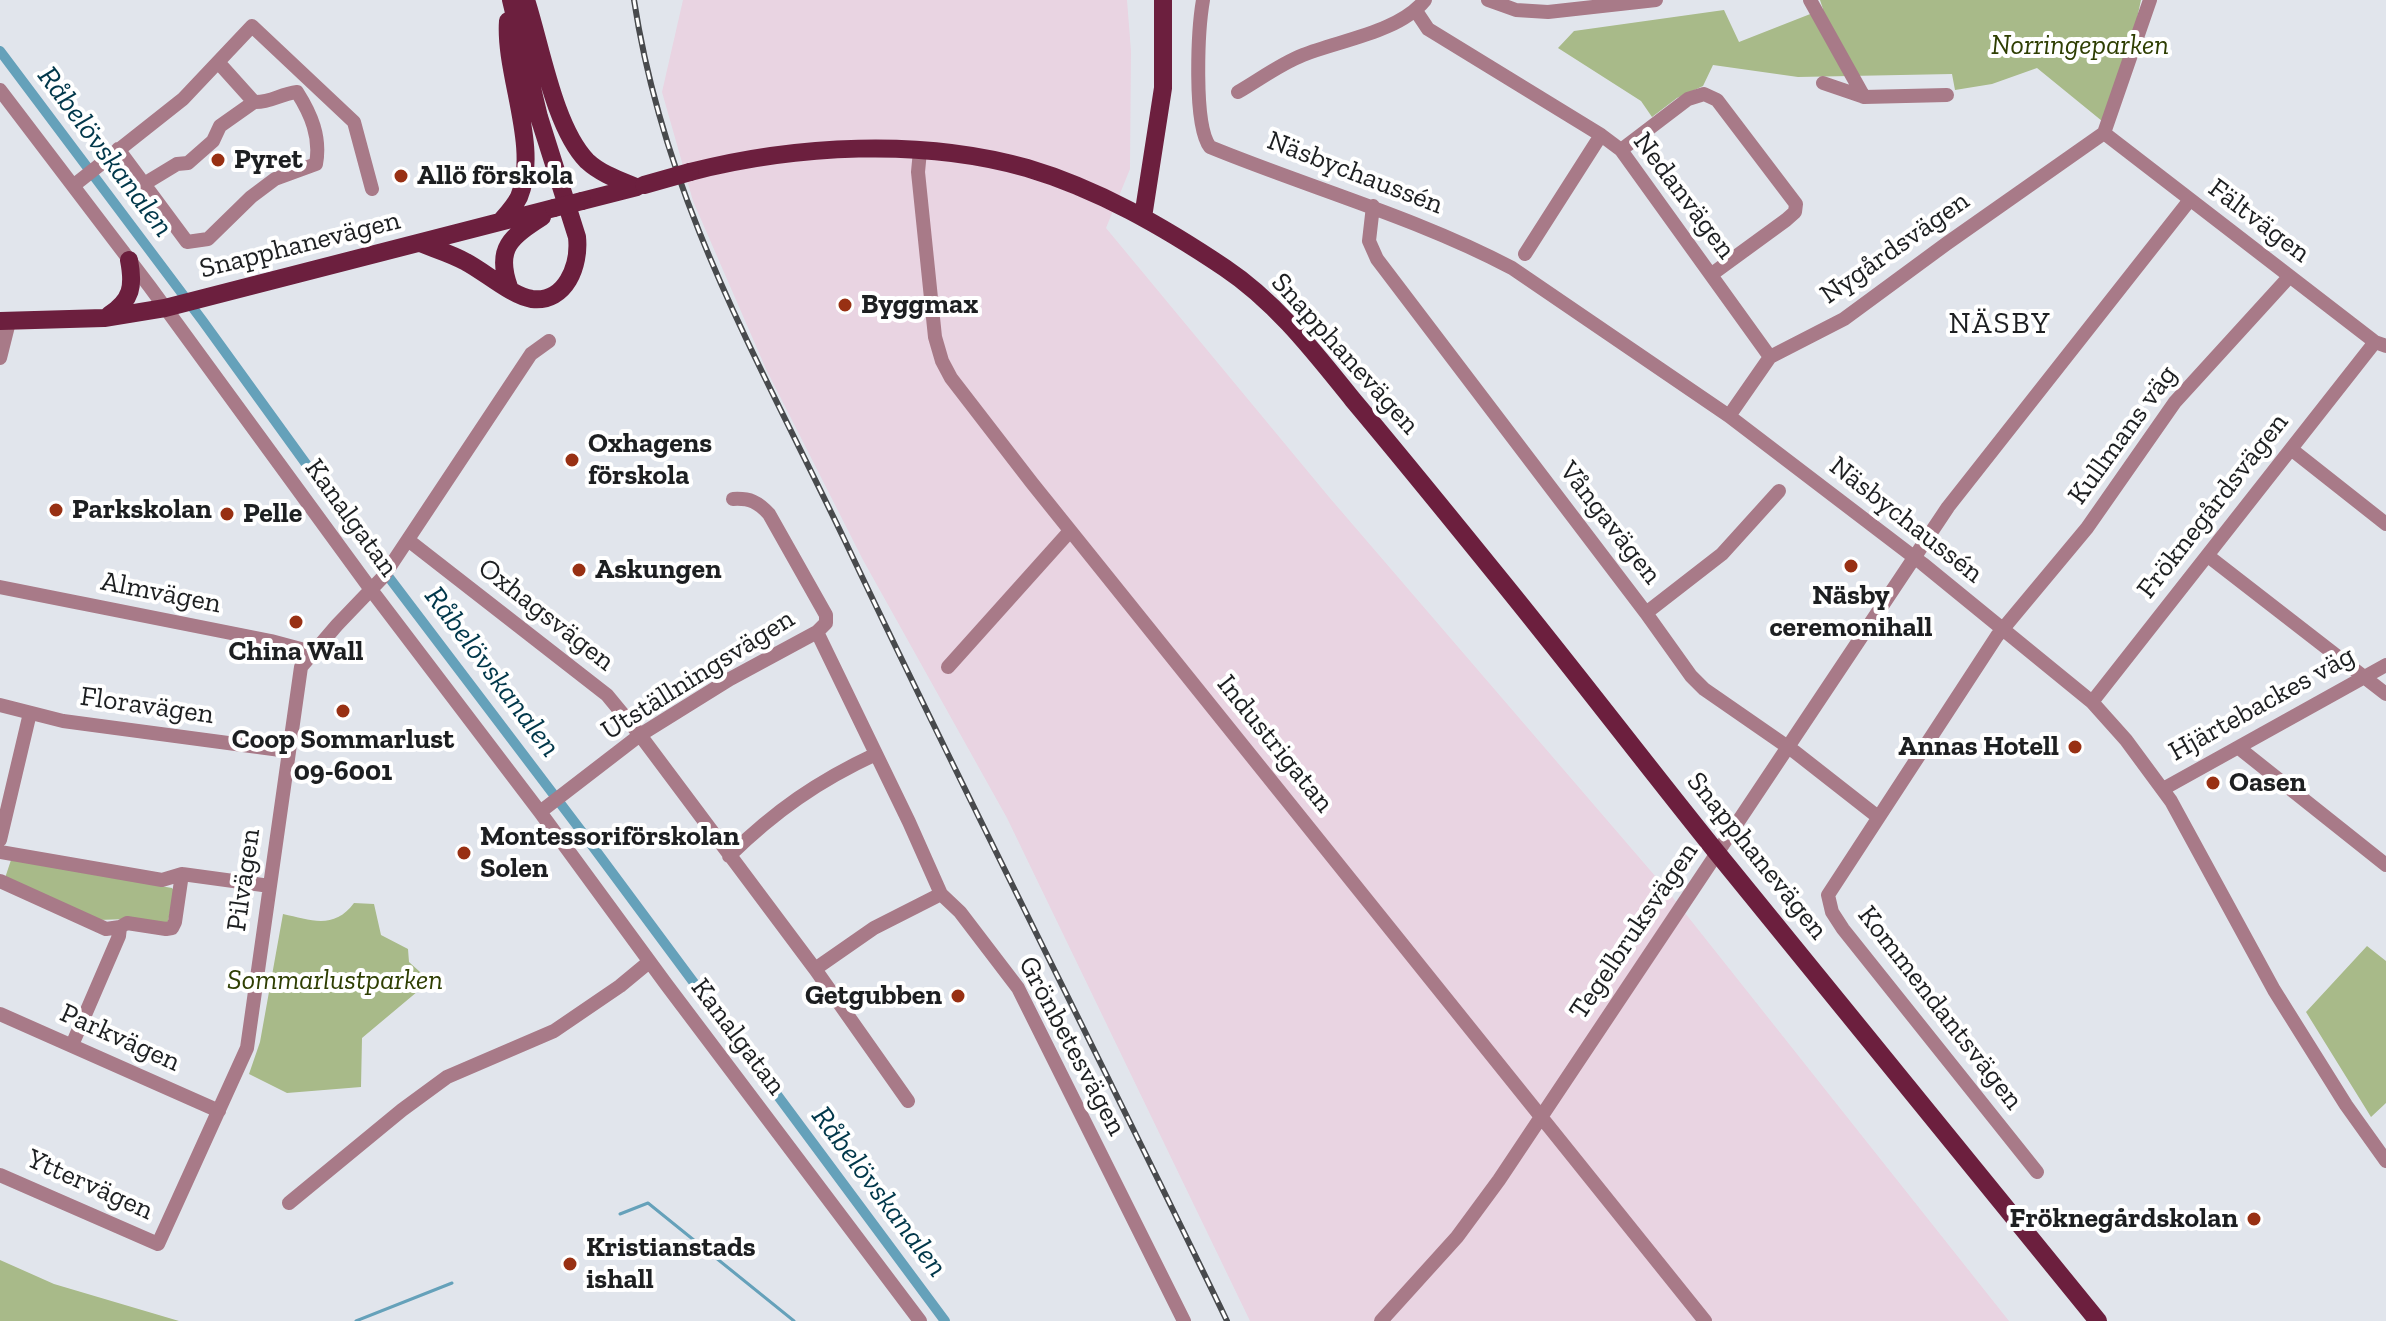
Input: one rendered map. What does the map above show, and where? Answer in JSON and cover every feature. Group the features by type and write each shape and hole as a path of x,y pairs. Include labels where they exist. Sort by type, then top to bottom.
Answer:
{"main road":[{"path":"1136,213 1163,88 1163,0"},
{"path":"420,243 467,262 533,299 555,294 569,280 578,256 577,237 539,117 526,58 519,4"},
{"path":"519,4 571,137 595,168 640,186"},
{"path":"500,222 516,202 524,174 520,108 507,35 519,4"},
{"name":"Snapphanevägen","path":"4,322 104,318 165,308 690,172 747,158 791,152 844,149 920,151 974,157 1026,168 1082,188 1136,213 1232,272 1302,337 2098,1321"},
{"path":"509,287 503,261 508,244 523,229 554,208"},
{"path":"104,318 124,304 130,295 132,277 129,260"}],"street":[{"name":"Näsbychaussén","path":"1203,0 1199,117 1203,137 1214,148 1373,206 1474,248 1512,268 1729,416 1915,558 2092,702 2163,789 2274,990 2337,1091 2386,1161"},
{"path":"1488,0 1516,10 1548,12 1656,0"},
{"path":"1810,0 1864,97"},
{"path":"2104,133 2150,0"},
{"path":"1238,92 1298,57 1394,24 1420,6"},
{"name":"Nedanvägen","path":"1420,6 1428,29 1621,150 1770,357"},
{"path":"73,186 183,99 252,26 354,122 372,189"},
{"path":"218,62 254,102"},
{"path":"1823,83 1864,97 1947,95"},
{"name":"Kanalgatan","path":"0,90 165,308 372,591 552,803 649,962 920,1321"},
{"path":"118,149 187,242 208,239 251,197 275,179 316,164 319,148 310,112 297,92 279,95 268,103 254,102 220,126 213,141 188,163 177,164 144,184"},
{"path":"1621,150 1688,99 1704,94 1717,100 1796,204 1795,212 1786,220 1712,274"},
{"name":"Fältvägen","path":"2104,133 2189,201 2381,344"},
{"name":"Nygårdsvägen","path":"1729,416 1770,357 1844,319 2104,133"},
{"path":"1525,254 1601,135"},
{"name":"Industrigatan","path":"920,151 918,172 935,337 951,378 1070,531 1705,1321"},
{"name":"Tegelbruksvägen","path":"1381,1321 1457,1237 1542,1117 1948,507 2189,201"},
{"name":"Vångavägen","path":"1373,206 1369,241 1377,259 1691,676 1704,689 1878,817"},
{"name":"Kullmans väg","path":"2003,629 2087,528 2175,402 2289,277"},
{"path":"0,358 4,322"},
{"path":"312,652 383,577 531,354 549,341"},
{"name":"Fröknegårdsvägen","path":"2092,702 2291,449 2381,344"},
{"path":"2291,449 2386,524"},
{"path":"1646,613 1722,554 1779,491"},
{"name":"Utställningsvägen","path":"552,803 640,735 730,679 817,632 826,623 826,615 769,514 760,504 748,498 733,499"},
{"path":"948,667 1070,531"},
{"name":"Oxhagsvägen","path":"408,540 607,695 815,969 908,1101"},
{"path":"2208,556 2386,694"},
{"name":"Almvägen","path":"0,587 271,641 312,652"},
{"name":"Kommendantsvägen","path":"2003,629 1828,895 1832,912 1843,929 2037,1172"},
{"name":"Grönbetesvägen","path":"817,632 941,894 960,912 1018,988 1184,1321"},
{"name":"Pilvägen","path":"158,1244 247,1048 301,667 312,652"},
{"name":"Hjärtebackes väg","path":"2163,789 2386,665"},
{"name":"Floravägen","path":"0,705 63,721 288,751"},
{"path":"0,840 30,713"},
{"path":"2239,748 2386,865"},
{"path":"729,856 762,823 793,800 831,775 876,754"},
{"path":"0,852 162,880 182,874 270,886"},
{"path":"0,881 106,929 127,923 172,928 182,874"},
{"path":"815,969 874,928 941,894"},
{"path":"72,1045 119,936 120,927"},
{"path":"289,1203 447,1077 554,1031 649,962"},
{"name":"Parkvägen","path":"0,1014 219,1111"},
{"name":"Yttervägen","path":"0,1175 158,1244"}],"shaded area":[{"path":"683,0 1127,0 1131,51 1130,169 1106,228 1329,497 1662,884 2009,1321 1250,1321 1007,818 863,560 766,369 693,201 662,92"}],"green space":[{"name":"Norringeparken","path":"1820,0 2141,0 2102,121 2037,68 1992,84 1955,90 1952,74 1798,77 1713,65 1703,86 1677,98 1652,117 1641,101 1558,48 1574,31 1724,10 1739,42 1823,9"},
{"path":"11,860 172,888 175,892 167,925 127,919 98,920 5,878"},
{"name":"Sommarlustparken","path":"354,903 374,904 381,935 408,949 409,962 430,981 362,1038 361,1087 287,1093 249,1074 260,1042 283,914 330,920"},
{"path":"2367,946 2386,961 2386,1103 2371,1117 2306,1012"},
{"path":"0,1260 54,1284 179,1321 0,1321"}],"waterway":[{"name":"Råbelövskanalen","path":"0,51 202,320 372,555 945,1321"},
{"path":"620,1214 648,1203 794,1321"},
{"path":"356,1321 452,1283"}],"railway":[{"path":"634,0 648,74 668,144 719,279 939,737 1227,1321"}],"place":[{"name":"Pyret","path":"218,160"},
{"name":"Allö förskola","path":"401,176"},
{"name":"Byggmax","path":"845,305"},
{"name":"Oxhagens förskola","path":"572,460"},
{"name":"Parkskolan","path":"56,510"},
{"name":"Pelle","path":"227,514"},
{"name":"Näsby ceremonihall","path":"1851,566"},
{"name":"Askungen","path":"579,570"},
{"name":"China Wall","path":"296,622"},
{"name":"Coop Sommarlust 09-6001","path":"343,711"},
{"name":"Annas Hotell","path":"2075,747"},
{"name":"Oasen","path":"2213,783"},
{"name":"Montessoriförskolan Solen","path":"464,853"},
{"name":"Getgubben","path":"958,996"},
{"name":"Fröknegårdskolan","path":"2254,1219"},
{"name":"Kristianstads ishall","path":"570,1264"}],"district":[{"name":"NÄSBY","path":"2000,324"}]}
